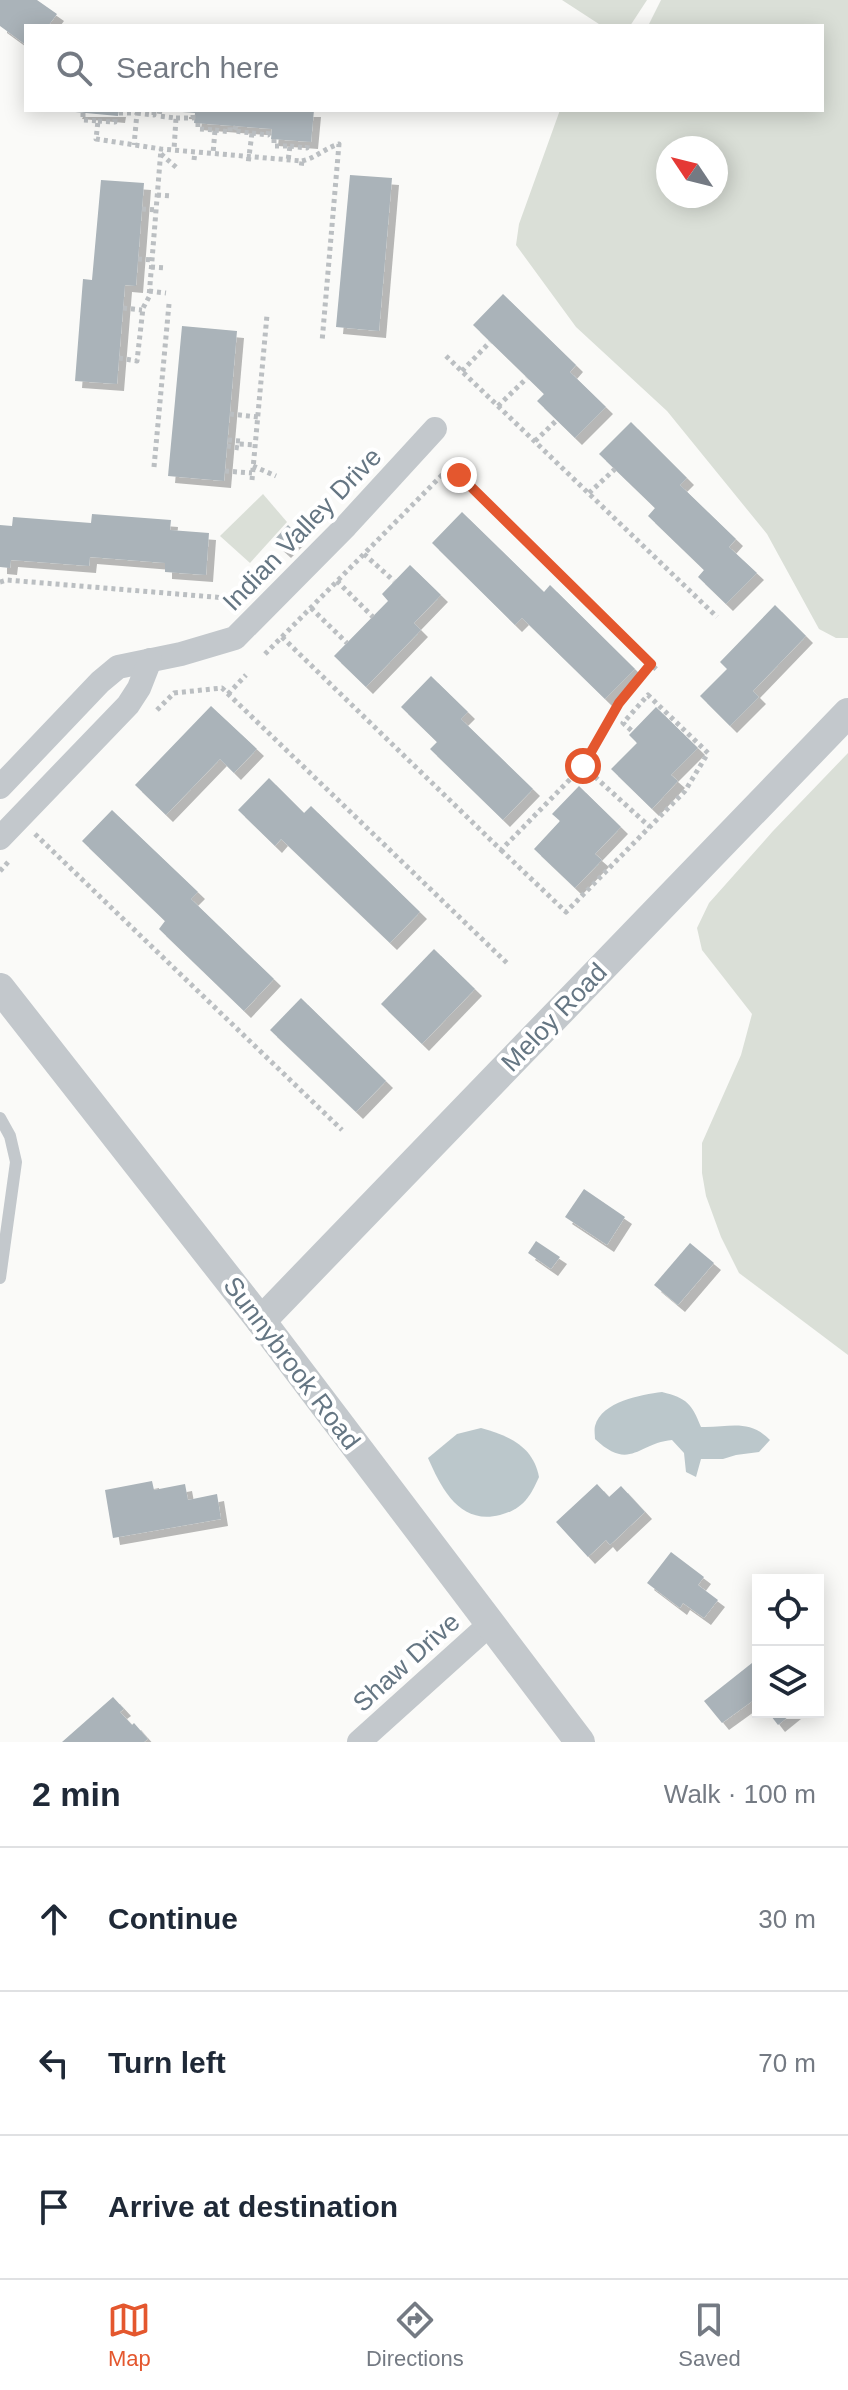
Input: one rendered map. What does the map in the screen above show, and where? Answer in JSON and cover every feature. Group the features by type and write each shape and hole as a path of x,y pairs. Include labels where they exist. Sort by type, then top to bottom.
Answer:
{"street":[{"name":"Indian Valley Drive","path":"0,787 118,667 181,654 235,638 346,526 435,429"},
{"path":"0,838 128,705 139,688 150,660"},
{"name":"Meloy Road","path":"261,1321 848,713"},
{"name":"Sunnybrook Road","path":"0,988 261,1321 580,1742"},
{"name":"Shaw Drive","path":"359,1742 490,1624"}],"lane":[{"path":"0,1118 10,1136 16,1162 0,1278"}],"path":[{"path":"83,113 83,120 115,122 117,114 154,115 156,112"},
{"path":"158,112 159,116 176,118 193,118 193,113"},
{"path":"134,145 137,113"},
{"path":"174,150 176,118"},
{"path":"98,121 96,139 161,151 213,154 249,161 288,161 302,165 330,146 339,144 322,342"},
{"path":"198,123 198,129 230,132 233,126 234,131 268,135 269,128"},
{"path":"213,154 215,130"},
{"path":"249,161 252,133"},
{"path":"274,139 274,146 307,148 308,141"},
{"path":"288,161 290,146"},
{"path":"161,151 177,168"},
{"path":"119,358 137,361 143,310 149,291 161,151"},
{"path":"194,160 195,152"},
{"path":"157,195 171,196"},
{"path":"142,209 156,210"},
{"path":"138,259 166,268"},
{"path":"149,291 166,293"},
{"path":"154,467 169,304"},
{"path":"123,308 143,310"},
{"path":"252,473 267,315"},
{"path":"462,371 490,342"},
{"path":"446,356 717,617"},
{"path":"498,406 527,378"},
{"path":"230,414 258,417"},
{"path":"535,441 557,420"},
{"path":"228,443 240,441 239,444 255,445"},
{"path":"589,493 615,469"},
{"path":"265,654 443,474 451,470 657,670"},
{"path":"225,471 276,476"},
{"path":"364,554 394,581"},
{"path":"0,582 7,580 243,600"},
{"path":"337,581 373,617"},
{"path":"311,608 347,643"},
{"path":"282,637 566,912 685,791 708,753 648,695 623,723 633,732"},
{"path":"501,850 583,766 619,703 651,664"},
{"path":"228,694 246,675"},
{"path":"153,714 174,693 222,688 509,965"},
{"path":"583,766 650,827"},
{"path":"45,824 35,835 342,1130"}],"shaded area":[{"path":"562,0 647,0 631,24 599,24"},
{"path":"661,0 848,0 848,638 836,638 819,629 767,534 667,411 576,327 516,245 519,224 559,112 824,112 824,24 649,24"},
{"path":"263,494 287,522 250,563 220,536"},
{"path":"848,753 848,1355 739,1273 706,1196 702,1143 741,1055 752,1014 702,950 697,928 709,903"},
{"path":"662,1392 688,1403 701,1427 746,1426 770,1440 759,1452 723,1459 701,1459 696,1477 686,1472 684,1453 672,1440 626,1455 607,1449 595,1439 595,1426 605,1411 623,1401"},
{"path":"481,1428 518,1444 531,1457 539,1477 525,1501 515,1509 486,1517 463,1510 454,1502 428,1458 457,1434"}],"building":[{"path":"0,0 37,0 57,14 50,24 24,24 24,44 0,26"},
{"path":"75,112 119,112 118,116"},
{"path":"182,112 314,112 311,142 271,139 272,129 194,123 195,113"},
{"path":"350,175 392,178 379,331 336,327"},
{"path":"101,180 144,183 136,286 125,285 117,384 75,381 83,279 92,280"},
{"path":"503,294 576,365 570,372 606,407 575,438 537,401 544,394 473,325"},
{"path":"182,326 237,331 224,481 168,476"},
{"path":"631,422 687,478 680,485 736,539 729,547 757,573 726,604 698,577 704,570 648,516 655,508 599,454"},
{"path":"462,512 544,592 550,585 635,669 605,699 522,618 515,625 432,543"},
{"path":"92,514 171,520 170,530 209,533 206,575 165,572 165,563 90,557 89,566 11,560 10,568 0,567 0,525 12,526 13,517 91,523"},
{"path":"288,525 299,536 284,551 273,541"},
{"path":"410,565 441,595 414,623 421,630 366,687 334,656 388,601 382,594"},
{"path":"775,605 806,636 753,691 759,697 730,726 700,696 727,669 720,662"},
{"path":"431,676 468,712 461,719 533,789 503,820 430,749 437,742 401,707"},
{"path":"211,706 257,749 234,773 220,759 166,815 135,785"},
{"path":"656,707 698,748 671,775 678,781 652,809 611,769 637,743 629,735"},
{"path":"269,778 304,813 311,806 420,912 390,943 281,839 275,846 238,810"},
{"path":"579,786 621,827 595,854 602,860 575,888 534,849 560,821 552,814"},
{"path":"112,810 198,892 191,899 274,979 244,1011 159,929 165,921 82,841"},
{"path":"434,949 475,989 422,1044 381,1004"},
{"path":"301,998 386,1081 356,1112 270,1030"},
{"path":"584,1189 625,1217 607,1245 565,1217"},
{"path":"536,1241 560,1257 551,1269 528,1253"},
{"path":"690,1243 714,1263 678,1305 654,1285"},
{"path":"152,1481 154,1490 185,1484 188,1500 217,1494 221,1519 113,1538 105,1490"},
{"path":"597,1484 609,1497 621,1486 645,1512 610,1545 606,1540 588,1557 556,1522"},
{"path":"671,1552 704,1577 698,1585 718,1600 704,1618 683,1603 680,1608 647,1583"},
{"path":"752,1663 752,1701 722,1723 704,1701"},
{"path":"113,1697 124,1709 120,1712 148,1739 144,1742 62,1742"},
{"path":"773,1718 787,1718 778,1725"}],"route":[{"path":"459,475 651,664 619,703 583,766"}]}
